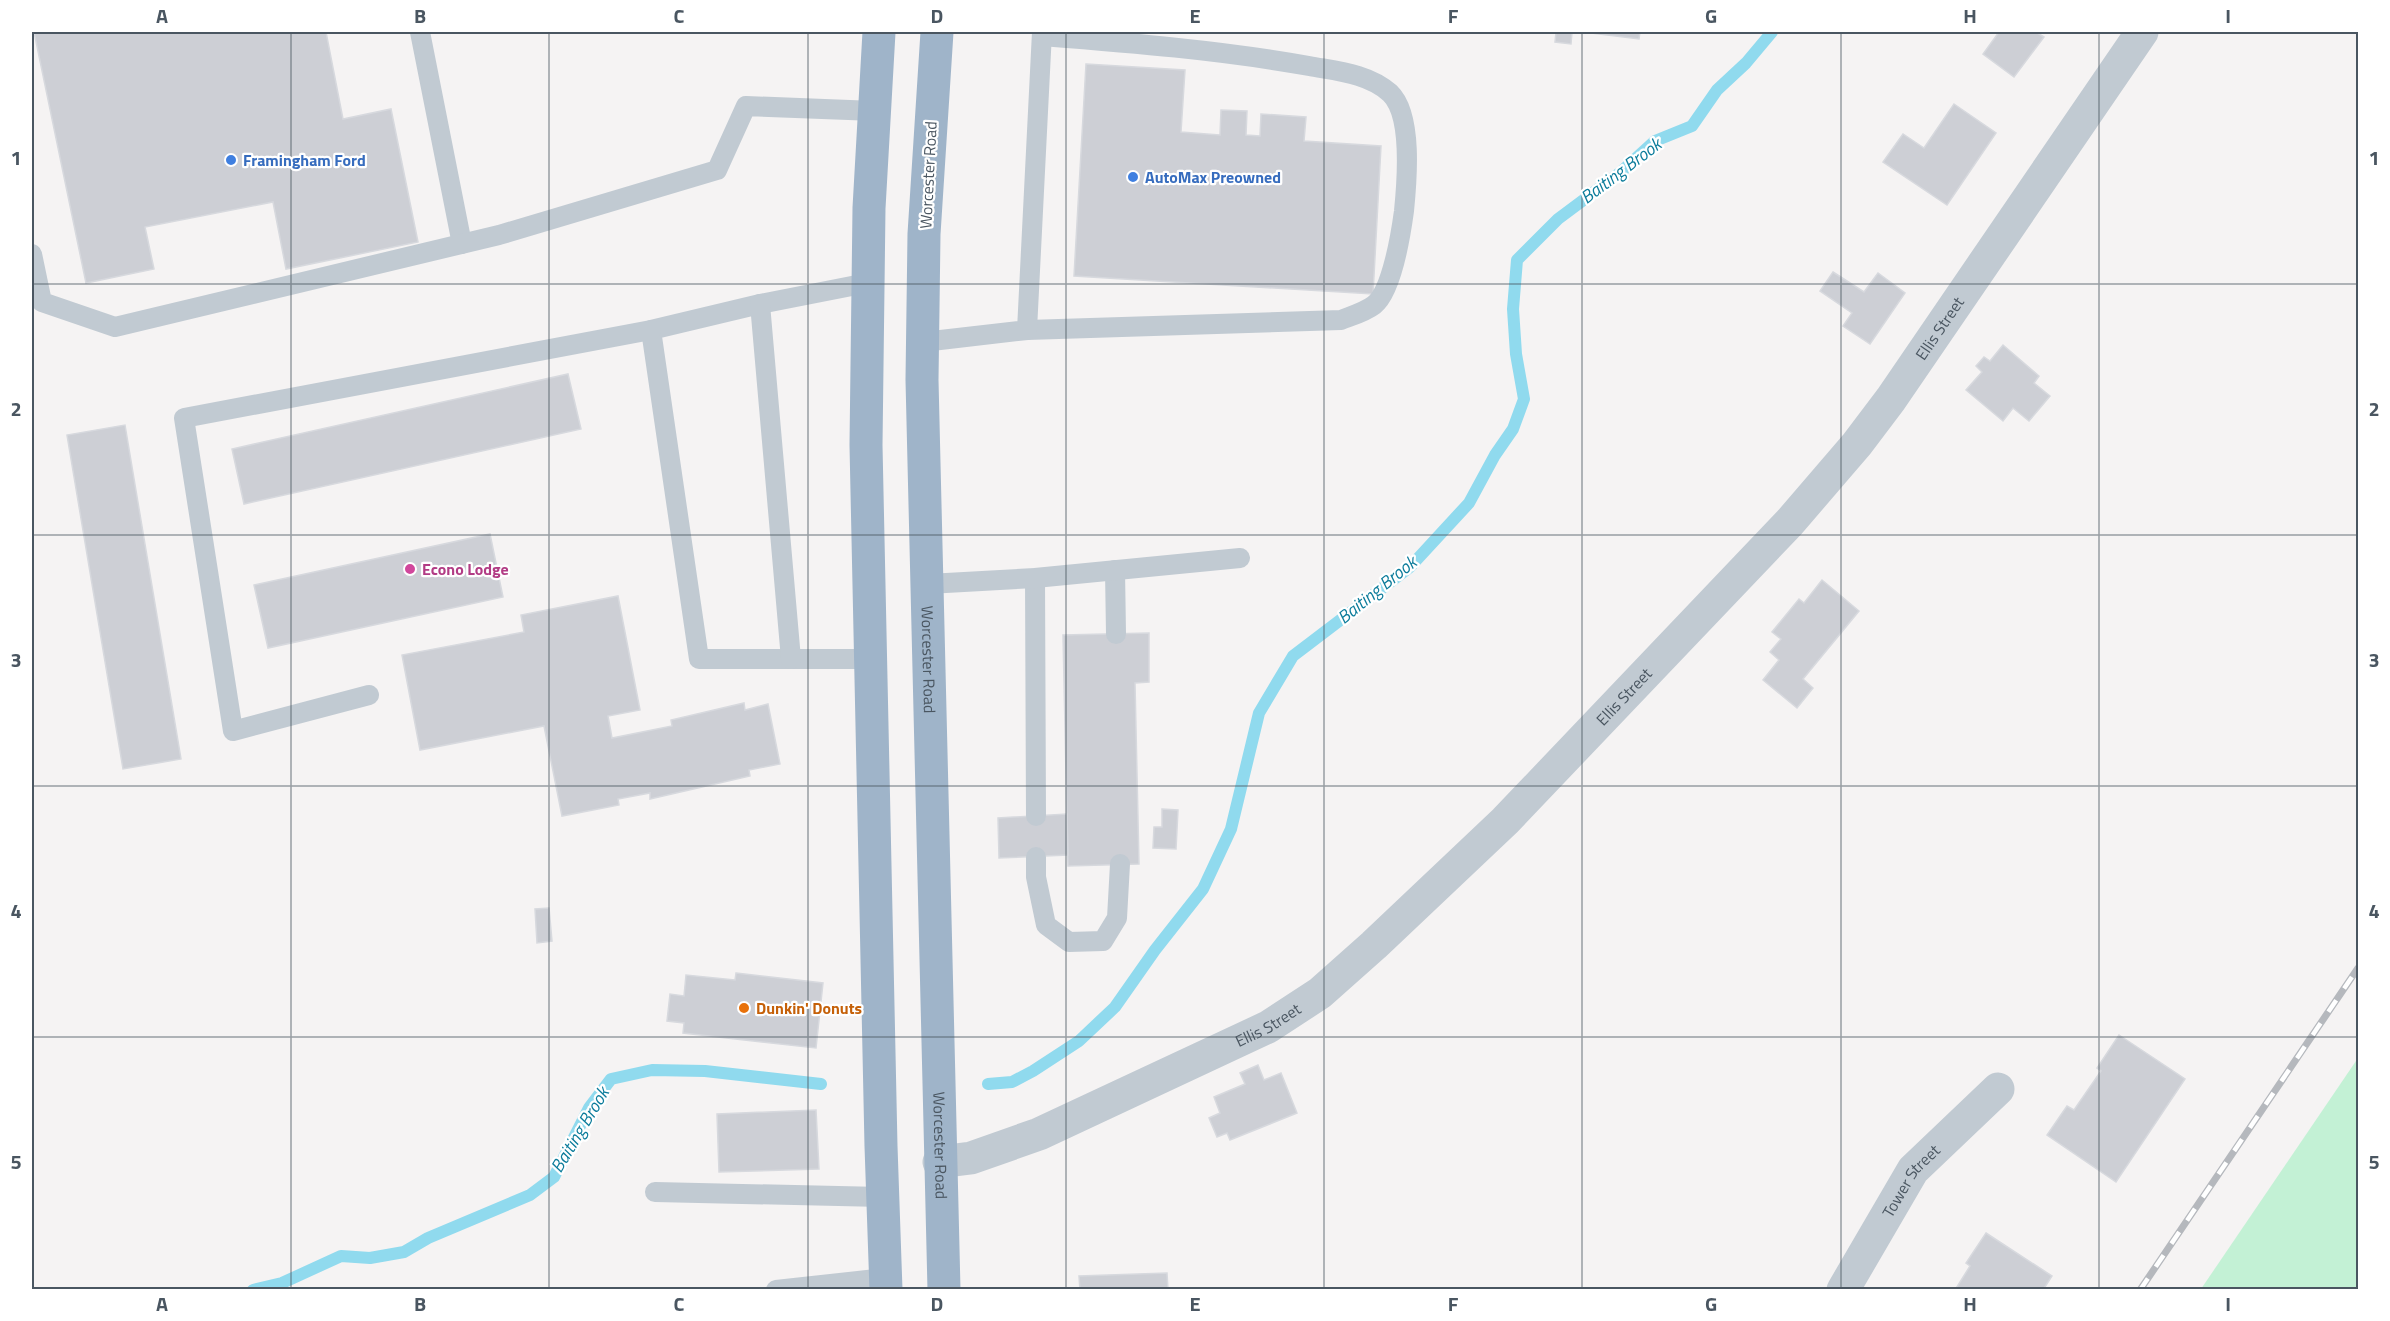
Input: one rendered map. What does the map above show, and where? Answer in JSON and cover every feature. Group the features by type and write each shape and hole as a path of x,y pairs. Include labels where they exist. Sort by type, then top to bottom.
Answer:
{"highway":[{"path":"879,32 867,283 866,445 885,1284"},
{"name":"Worcester Road","path":"937,32 924,234 923,342 939,1162 944,1290"}],"street":[{"name":"Ellis Street","path":"939,1162 971,1158 1039,1134 1268,1027 1320,993 1374,945 1513,812 1790,522 1838,467 1891,399 2142,32"},
{"name":"Tower Street","path":"1843,1290 1913,1170 1998,1089"}],"lane":[{"path":"420,32 462,244"},
{"path":"923,342 1027,330 1341,320 1374,305 1383,293 1400,243 1407,185 1406,124 1390,93 1362,76 1281,61 1180,47 1042,34 1027,330"},
{"path":"32,254 42,302 115,327 499,235 717,170 746,106 874,111"},
{"path":"369,695 232,731 184,418 651,330 760,304 867,283"},
{"path":"760,304 791,659"},
{"path":"651,330 699,659 870,659"},
{"path":"928,584 1035,578 1240,558"},
{"path":"1115,570 1116,634"},
{"path":"1035,578 1036,816"},
{"path":"1036,857 1036,877 1046,925 1069,942 1103,940 1118,918 1120,864"},
{"path":"655,1191 882,1197"},
{"path":"776,1290 885,1284"}],"green space":[{"path":"2358,1058 2358,1289 2201,1289"}],"building":[{"name":"Framingham Ford","path":"34,32 326,32 343,119 391,109 418,242 286,269 273,202 145,227 154,269 86,283"},
{"path":"1556,32 1572,32 1571,44 1555,42"},
{"path":"1583,32 1640,32 1639,39"},
{"path":"1999,32 2036,32 2044,37 2014,77 1983,54"},
{"path":"1086,64 1185,70 1181,132 1220,135 1221,110 1247,111 1246,135 1260,136 1261,114 1306,117 1304,141 1381,146 1373,294 1074,276"},
{"path":"1954,104 1996,133 1947,205 1883,162 1903,134 1924,148"},
{"path":"1833,272 1864,292 1878,273 1905,293 1870,344 1843,326 1852,313 1820,291"},
{"path":"2003,345 2039,376 2034,383 2050,396 2029,421 2013,408 2003,421 1966,390 1982,372 1976,366 1984,357 1990,361"},
{"path":"568,374 581,429 244,504 232,449"},
{"path":"125,425 181,759 123,769 67,435"},
{"path":"490,534 503,597 268,648 254,585"},
{"path":"1822,580 1859,611 1803,679 1813,688 1797,708 1763,680 1779,660 1770,652 1781,639 1772,632 1799,599 1804,603"},
{"path":"618,596 640,710 608,716 612,738 672,726 671,720 744,703 745,710 768,704 780,764 749,770 750,776 650,799 650,793 618,799 619,805 562,816 544,726 420,750 402,655 524,632 521,615"},
{"path":"1149,633 1149,682 1135,683 1139,864 1068,866 1063,635"},
{"path":"1162,809 1178,810 1176,849 1153,848 1154,827 1162,827"},
{"path":"1067,814 1068,855 999,858 998,818"},
{"path":"549,908 552,941 537,943 535,909"},
{"name":"Dunkin' Donuts","path":"736,973 823,983 816,1048 683,1033 684,1023 667,1021 670,994 684,996 686,975 735,980"},
{"path":"2119,1035 2185,1079 2116,1182 2047,1135 2067,1106 2074,1110 2101,1071 2097,1068"},
{"path":"1258,1065 1264,1080 1281,1073 1297,1113 1230,1140 1227,1133 1217,1137 1209,1118 1220,1113 1214,1097 1245,1084 1240,1073"},
{"path":"816,1110 819,1169 719,1172 717,1114"},
{"path":"1986,1233 2052,1276 2043,1290 1955,1290 1970,1266 1966,1263"},
{"path":"1167,1273 1168,1290 1080,1290 1079,1276"}],"waterway":[{"name":"Baiting Brook","path":"988,1084 1012,1082 1033,1071 1079,1041 1115,1007 1155,950 1203,889 1231,829 1259,713 1293,656 1410,567 1469,503 1495,455 1513,429 1524,399 1516,354 1513,309 1517,260 1558,219 1621,172 1655,141 1692,126 1717,90 1746,63 1772,32"},
{"name":"Baiting Brook","path":"253,1290 282,1283 341,1256 370,1258 404,1252 428,1238 530,1195 554,1177 589,1108 611,1079 652,1070 705,1071 821,1084"}],"railway":[{"path":"2140,1290 2358,968"}],"place":[{"name":"Framingham Ford","path":"231,160"},
{"name":"AutoMax Preowned","path":"1133,177"},
{"name":"Econo Lodge","path":"410,569"},
{"name":"Dunkin' Donuts","path":"744,1008"}]}
